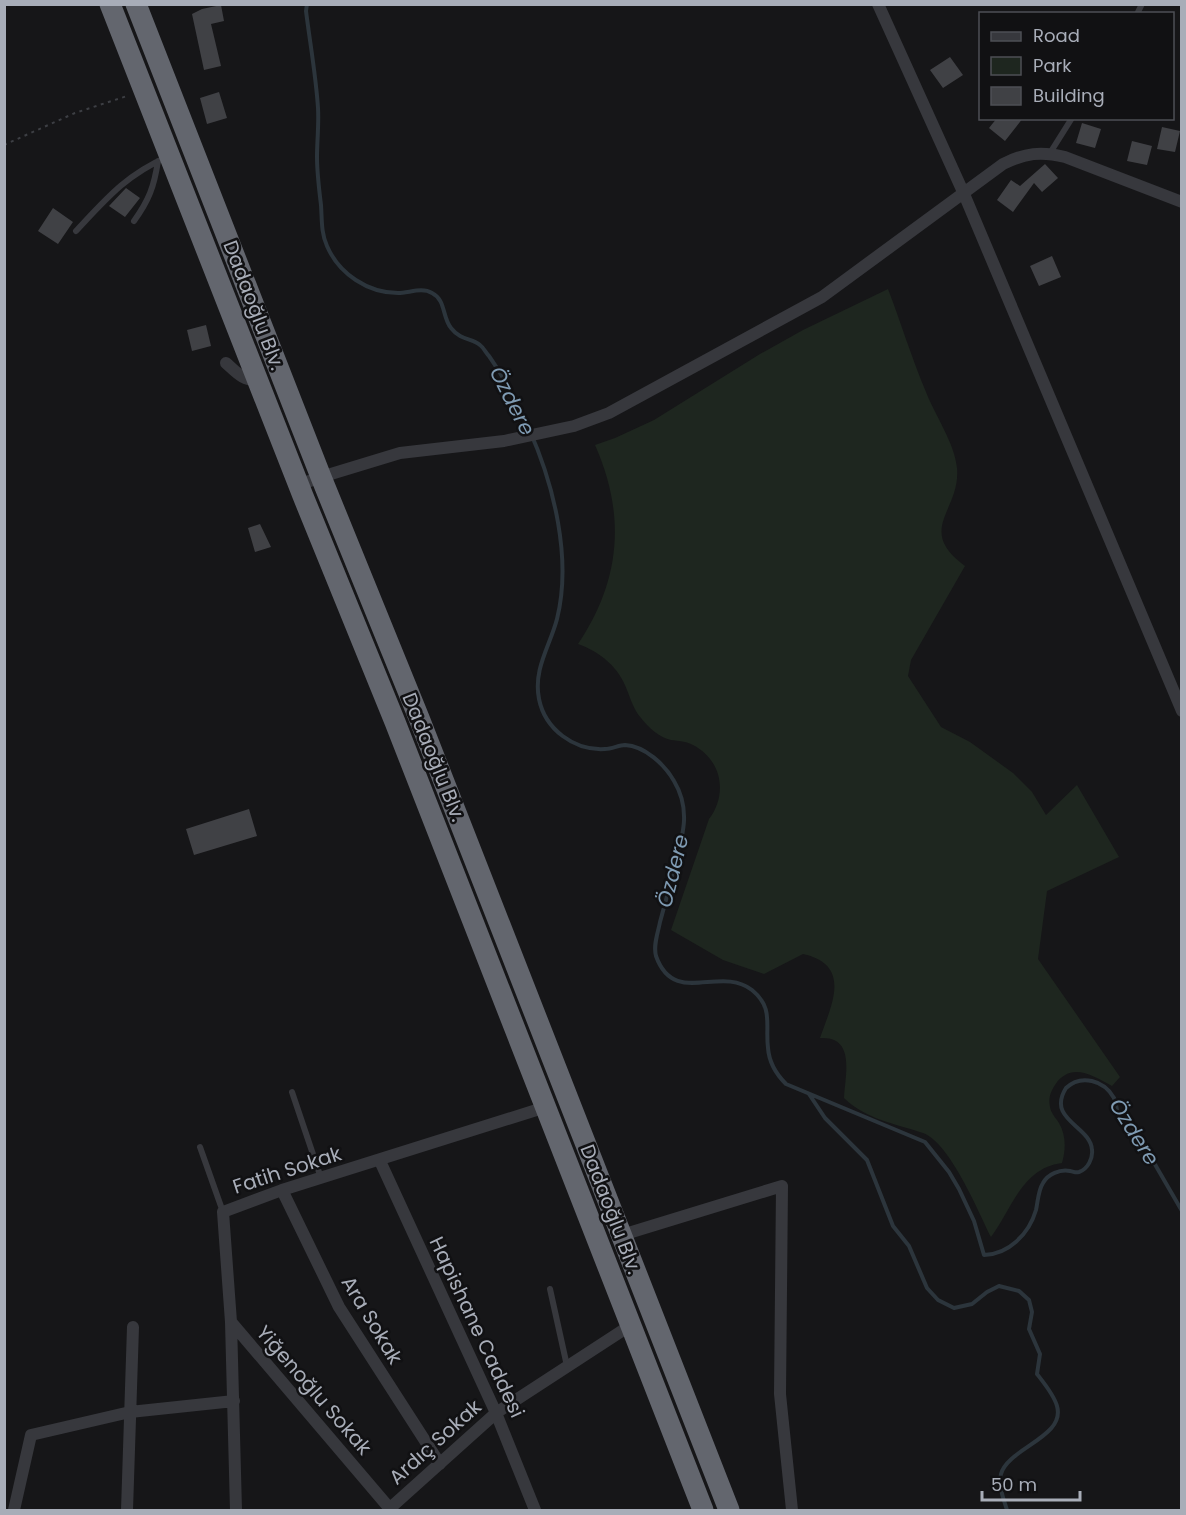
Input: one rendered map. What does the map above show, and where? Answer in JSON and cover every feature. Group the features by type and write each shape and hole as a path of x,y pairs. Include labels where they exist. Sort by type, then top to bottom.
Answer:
{"highway":[{"name":"Dadaoğlu Blv.","path":"110,4 145,89 164,158 258,380 298,485 400,733 703,1510"},
{"name":"Dadaoğlu Blv.","path":"136,4 729,1510"}],"street":[{"path":"878,4 964,194 1182,711"},
{"path":"298,485 400,453 504,441 574,426 609,413 822,297 1003,164 1022,155 1050,153 1182,202"},
{"path":"226,363 243,378 250,381 258,380"},
{"name":"Fatih Sokak","path":"236,1510 231,1322 223,1212 282,1190 546,1107"},
{"name":"Hapishane Caddesi","path":"380,1161 496,1413 535,1510"},
{"path":"621,1235 782,1186 780,1394 792,1510"},
{"name":"Ara Sokak","path":"282,1190 339,1307 440,1464"},
{"name":"Yiğenoğlu Sokak","path":"231,1322 390,1510"},
{"name":"Ardıç Sokak","path":"390,1510 496,1413 631,1325"},
{"path":"127,1510 133,1327"},
{"path":"14,1510 32,1435 130,1412 234,1401"}],"lane":[{"path":"1050,153 1071,120"},
{"path":"134,221 149,199 164,158"},
{"path":"76,231 131,176 164,158"},
{"path":"292,1092 321,1178"},
{"path":"200,1147 223,1212"},
{"path":"550,1289 567,1366"}],"path":[{"path":"4,145 75,113 145,89"}],"green space":[{"path":"888,289 921,379 949,439 955,459 956,483 944,519 943,541 950,553 965,566 911,660 908,676 941,727 970,742 1013,773 1032,792 1046,815 1077,785 1119,857 1047,891 1038,959 1120,1077 1112,1086 1090,1075 1075,1072 1061,1078 1055,1085 1049,1104 1064,1137 1062,1163 1048,1166 1027,1181 991,1237 953,1163 933,1139 923,1133 871,1116 844,1098 846,1059 844,1050 839,1043 831,1039 820,1038 833,1000 833,977 828,967 819,959 803,954 764,974 723,960 671,930 709,819 719,799 719,778 716,768 703,751 685,742 667,739 651,728 636,712 624,682 614,667 594,651 578,644 603,596 614,547 615,522 611,497 605,471 595,445 654,420 760,354 803,330"}],"building":[{"path":"221,5 224,21 211,24 221,66 204,70 192,14 202,9"},
{"path":"950,57 963,75 943,88 930,70"},
{"path":"219,92 227,118 207,124 200,98"},
{"path":"995,120 1021,120 1005,141 989,128"},
{"path":"1082,123 1101,129 1095,148 1076,143"},
{"path":"1162,127 1180,131 1175,152 1157,149"},
{"path":"1132,141 1152,146 1147,165 1127,161"},
{"path":"1045,164 1058,178 1042,192 1034,183 1013,212 997,200 1011,180 1020,186"},
{"path":"126,188 140,198 125,217 109,206"},
{"path":"53,208 73,222 58,244 38,231"},
{"path":"1052,256 1061,277 1039,286 1030,266"},
{"path":"206,325 211,346 192,351 187,330"},
{"path":"260,524 271,547 255,552 248,528"},
{"path":"249,809 257,836 194,855 186,829"}],"waterway":[{"name":"Özdere","path":"307,4 318,108 317,157 323,231 332,256 347,273 366,286 398,293 424,290 440,300 451,328 459,335 481,346 511,392 525,420 546,474 558,522 562,572 557,619 538,678 542,710 554,729 572,742 594,749 632,746 654,757 674,781 679,792 683,803 684,824 655,943 656,956 664,971 674,979 686,983 726,981 739,983 752,990 766,1010 771,1063 786,1084 925,1142 949,1172 959,1189 974,1221 984,1255 1010,1247 1023,1235 1033,1219 1040,1189 1048,1177 1062,1171 1079,1172 1091,1160 1090,1142 1061,1108 1061,1099 1066,1088 1078,1081 1098,1083 1110,1092 1120,1118 1131,1123 1182,1211"},
{"path":"809,1094 825,1118 867,1160 893,1226 909,1246 927,1288 938,1300 954,1308 972,1304 999,1286 1019,1291 1029,1300 1032,1312 1029,1329 1040,1354 1037,1374 1054,1398 1057,1417 1053,1426 1014,1457 1001,1474 1000,1483 1007,1510"}]}
